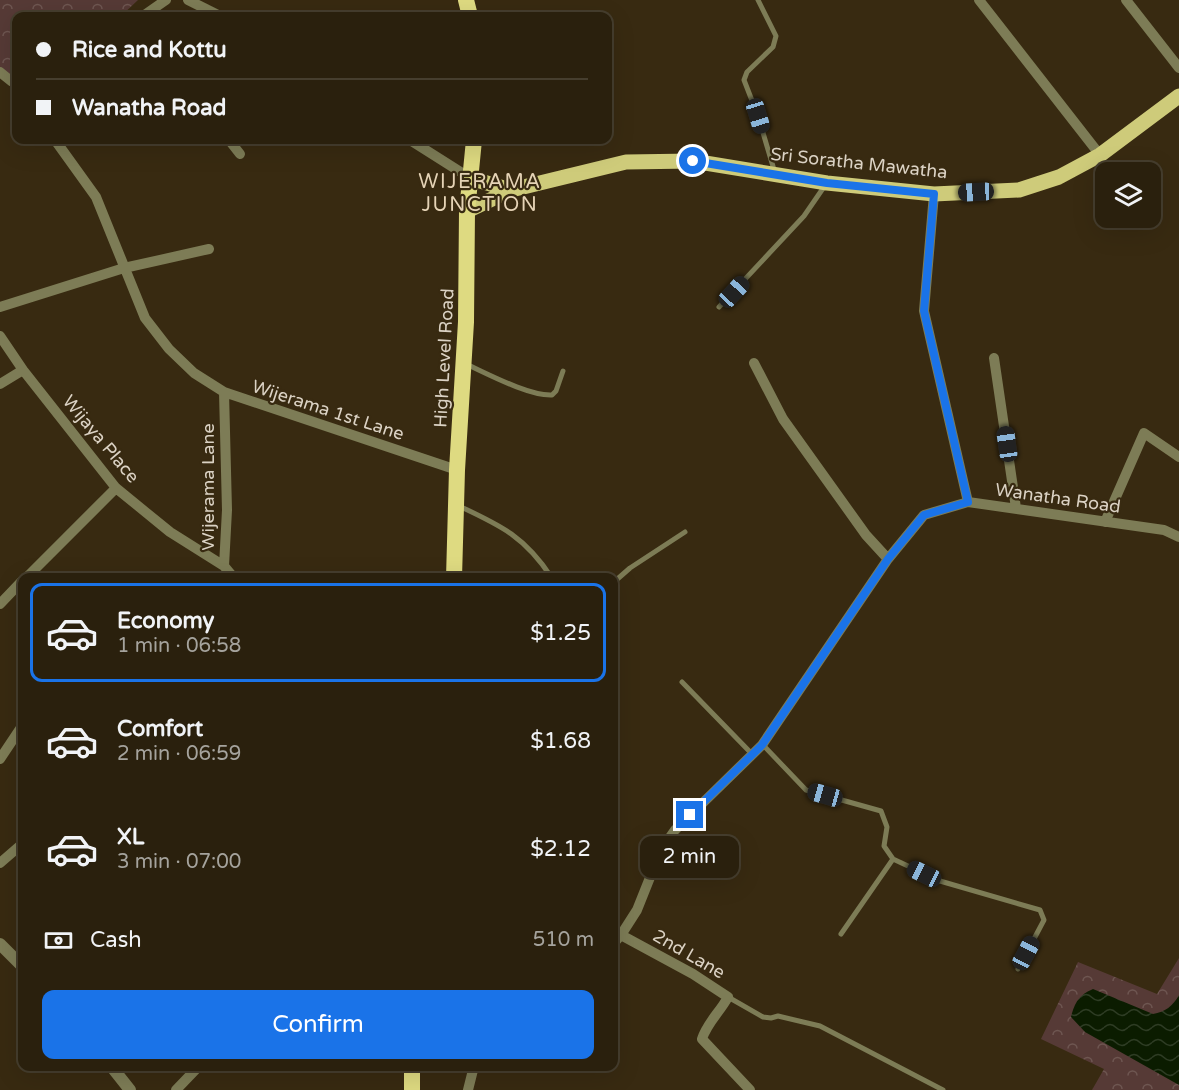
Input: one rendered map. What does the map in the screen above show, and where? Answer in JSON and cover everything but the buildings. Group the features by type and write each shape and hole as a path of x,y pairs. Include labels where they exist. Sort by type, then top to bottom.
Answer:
{"highway":[{"name":"High Level Road","path":"454,573 458,505 457,470 466,322 467,211 474,144"},
{"path":"412,1071 412,1090"}],"main road":[{"name":"Sri Soratha Mawatha","path":"467,211 511,190 626,162 693,161 827,183 934,194 1019,190 1059,177 1100,155 1178,98"},
{"name":"Sri Soratha Mawatha","path":"470,178 511,190"}],"street":[{"path":"149,12 166,0"},
{"path":"188,0 212,12"},
{"path":"979,0 1100,155"},
{"path":"1126,0 1179,68"},
{"path":"0,72 12,81"},
{"name":"Wijerama 1st Lane","path":"57,144 96,197 146,318 169,349 194,373 224,392 457,470"},
{"path":"232,144 240,154"},
{"path":"416,144 470,178"},
{"path":"934,194 924,311 968,502"},
{"path":"0,307 124,268 209,249"},
{"name":"Wijaya Place","path":"0,336 23,370 116,488 170,532 224,566"},
{"path":"994,358 1016,508"},
{"path":"754,363 783,420 866,535 888,559"},
{"path":"0,384 23,370"},
{"name":"Wijerama Lane","path":"224,392 227,510 224,566 230,573"},
{"path":"1104,522 1144,433 1179,457"},
{"path":"31,573 116,488"},
{"name":"Wanatha Road","path":"618,938 637,910 661,850 675,830 762,745 888,559 924,515 968,502 1164,530 1179,537"},
{"path":"0,604 18,585"},
{"path":"0,759 18,732"},
{"path":"0,863 18,847"},
{"name":"2nd Lane","path":"618,939 693,974 728,997 705,1028 702,1039 750,1090"},
{"path":"0,944 18,962"},
{"path":"116,1071 130,1090"},
{"path":"177,1090 194,1071"},
{"path":"468,1090 473,1071"}],"lane":[{"path":"758,0 776,36 773,46 747,72 744,80 776,175"},
{"path":"719,307 804,216 827,183"},
{"path":"464,363 512,384 545,395 552,395 556,391 563,371"},
{"path":"458,505 502,526 520,539 539,558 549,573"},
{"path":"618,578 685,532"},
{"path":"682,682 752,754"},
{"path":"762,745 806,790 881,811 887,827 884,846 892,859 940,881 1040,910 1044,920 1017,969"},
{"path":"841,933 892,859"},
{"path":"728,997 763,1017 778,1016 820,1026 943,1090"}],"green space":[{"path":"0,0 138,0 125,12 12,12 12,79 0,72"},
{"path":"1179,958 1179,1090 1092,1090 1104,1069 1041,1039 1078,962 1157,994"}],"water":[{"path":"1093,989 1153,1014 1168,1008 1179,995 1179,1085 1085,1032 1071,1017 1078,1000"}],"district":[{"name":"WIJERAMA JUNCTION","path":"480,194"}],"route":[{"path":"690,815 762,745 888,559 924,515 968,502 924,311 934,194 827,183 693,161"}]}
